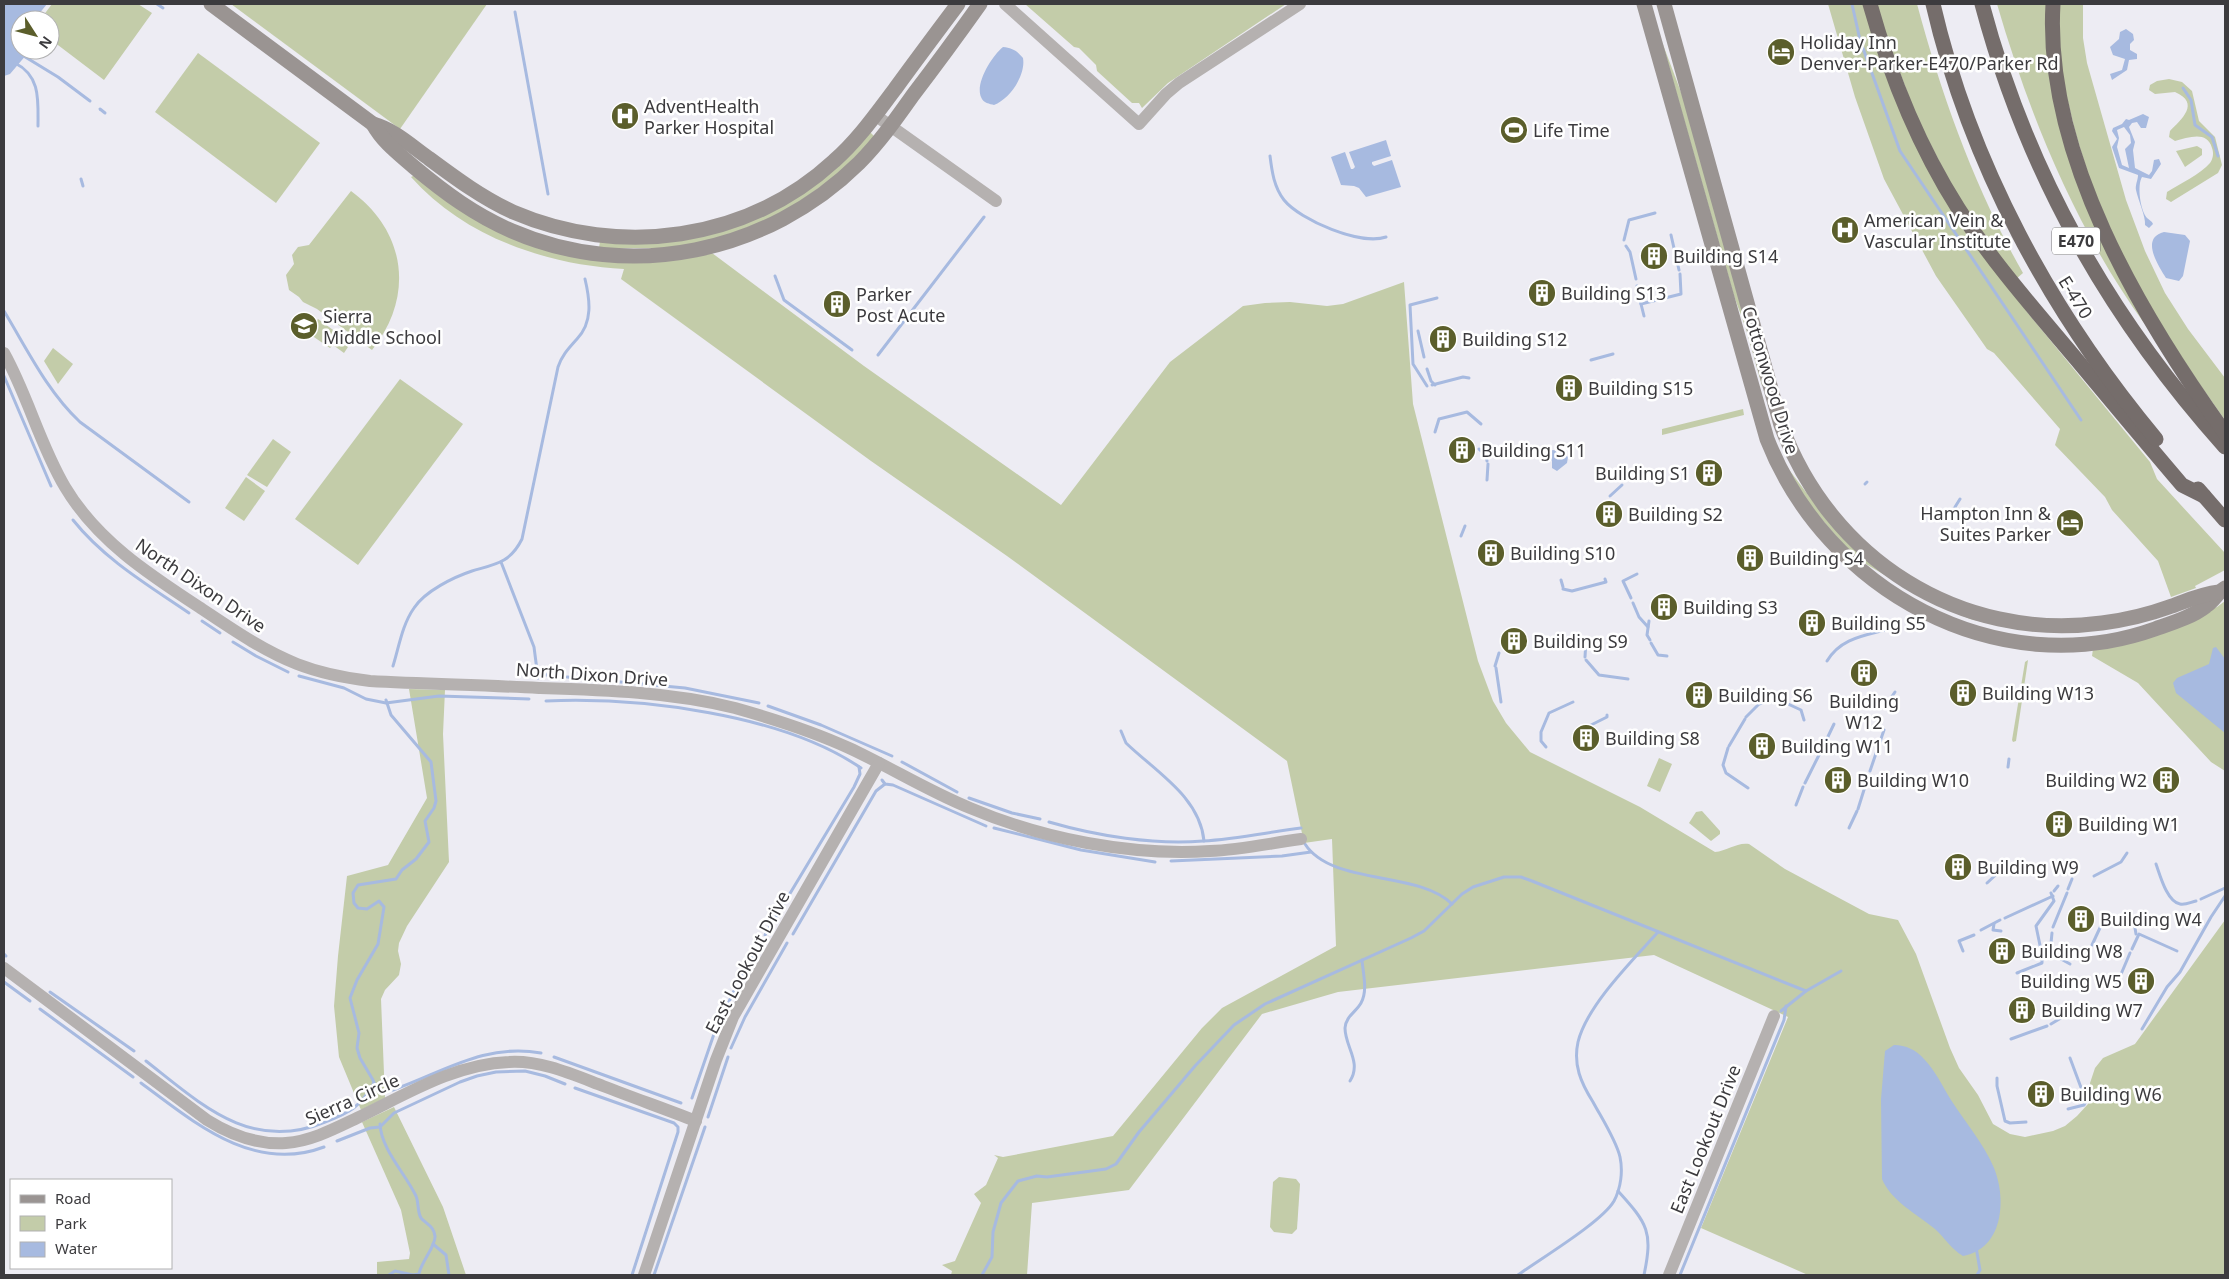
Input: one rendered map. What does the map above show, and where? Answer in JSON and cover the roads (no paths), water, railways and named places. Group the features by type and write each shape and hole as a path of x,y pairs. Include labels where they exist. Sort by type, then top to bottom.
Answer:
{"highway":[{"path":"1870,4 1890,68 1915,129 1939,175 1976,235 2012,282 2182,485 2204,496"},
{"name":"E-470","path":"1933,4 1951,68 1972,128 1997,189 2038,269 2074,328 2109,379 2225,520"},
{"name":"E-470","path":"1982,4 1998,60 2019,118 2041,172 2070,231 2101,283 2142,345 2225,447"},
{"path":"2053,4 2052,36 2057,88 2065,124 2091,198 2114,251 2149,317 2186,377 2225,433"}],"main road":[{"path":"211,4 373,124 389,129 473,190 519,214 550,226 581,233 644,238 709,229 746,217 779,201 806,184 835,161 857,138 958,4"},
{"path":"373,124 382,139 437,186 464,206 484,218 543,243 584,252 629,256 666,255 705,248 746,237 782,220 813,201 847,175 891,126 980,4"},
{"name":"Cottonwood Drive","path":"1644,4 1767,439 1792,491 1812,520 1836,548 1871,580 1896,597 1929,615 1974,632 2032,643 2097,643 2140,634 2198,611 2208,605 2222,590"},
{"name":"Cottonwood Drive","path":"1664,4 1781,425 1803,473 1825,506 1848,534 1879,562 1920,590 1971,612 2018,622 2071,626 2121,620 2162,610 2203,593 2222,590"}],"street":[{"path":"1005,4 1138,124 1175,86 1300,4"},
{"path":"876,115 996,201"},
{"name":"North Dixon Drive","path":"4,353 17,377 61,481 92,524 122,553 158,580 232,629 280,657 324,672 370,680 615,691 712,703 802,728 879,763 929,790 981,812 1028,828 1088,842 1136,849 1196,852 1301,839"},
{"name":"East Lookout Drive","path":"644,1275 733,1017 879,763"},
{"name":"Sierra Circle","path":"4,968 207,1120 231,1133 251,1140 286,1143 317,1136 450,1075 476,1066 508,1062 548,1067 696,1121"},
{"name":"East Lookout Drive","path":"1669,1275 1774,1016"}],"water":[{"path":"4,4 47,4 42,10 10,10 10,60 22,60 10,74 4,76"},
{"path":"2126,29 2133,34 2134,40 2130,44 2130,50 2137,54 2137,59 2129,60 2127,70 2112,80 2110,74 2122,70 2125,59 2113,55 2110,47 2119,39 2120,32"},
{"path":"1003,47 1012,49 1023,58 1022,72 1016,86 1006,98 994,105 983,101 980,85 990,63"},
{"path":"2143,114 2149,117 2146,128 2141,128 2137,122 2132,123 2129,127 2135,142 2133,150 2135,168 2149,175 2152,171 2154,160 2159,159 2161,164 2151,179 2142,177 2140,181 2141,204 2147,218 2153,224 2149,228 2145,225 2136,190 2138,175 2119,168 2112,147 2117,139 2112,131 2113,128 2122,124 2126,119 2129,120","holes":["2124,127 2130,135 2131,143 2125,149 2129,168 2122,165 2117,147 2119,138 2117,130"]},
{"path":"1386,140 1391,156 1372,162 1372,164 1374,166 1392,160 1401,187 1366,197 1359,188 1341,185 1331,157 1345,152 1351,169 1353,169 1355,167 1349,152"},
{"path":"2164,232 2185,235 2190,241 2183,276 2179,281 2166,278 2153,252 2153,240 2157,235"},
{"path":"1553,450 1564,453 1568,457 1567,463 1557,471 1552,468 1552,461 1548,454 1549,451"},
{"path":"2216,647 2225,659 2225,733 2176,693 2173,683 2177,678 2209,664 2213,648"},
{"path":"1894,1045 1903,1046 1918,1053 1928,1063 1980,1142 1994,1168 2000,1194 1998,1221 1994,1234 1987,1244 1976,1252 1963,1256 1959,1253 1935,1229 1898,1201 1882,1179 1881,1099 1885,1051"}],"waterway":[{"path":"157,4 163,8"},
{"path":"1852,4 1860,40 1900,151 2081,420"},
{"path":"515,12 548,194"},
{"path":"30,60 58,77 90,101"},
{"path":"15,63 23,68 34,82 38,99 38,126"},
{"path":"2183,88 2191,100 2195,125 2212,137 2218,156"},
{"path":"100,109 105,113"},
{"path":"1270,156 1278,190 1292,208 1317,223 1347,235 1375,239 1386,237"},
{"path":"81,179 83,186"},
{"path":"1624,240 1629,220 1655,213"},
{"path":"878,355 984,217"},
{"path":"1671,235 1679,270"},
{"path":"1626,246 1630,252 1636,279"},
{"path":"1644,316 1641,304 1681,294 1680,274"},
{"path":"775,276 784,300 852,350"},
{"path":"393,666 401,636 410,615 425,596 449,581 502,561 512,553 522,539 558,367 566,352 582,332 588,318 589,303 585,279"},
{"path":"1637,286 1641,304"},
{"path":"1427,386 1413,364 1410,305 1437,298"},
{"path":"4,311 38,369 68,410 80,422 189,502"},
{"path":"1418,331 1424,357"},
{"path":"1591,360 1613,354"},
{"path":"1427,369 1431,381 1435,385"},
{"path":"4,376 51,486"},
{"path":"1432,385 1463,377 1469,378"},
{"path":"1435,432 1439,419 1467,412 1481,424"},
{"path":"1479,449 1486,455 1487,461"},
{"path":"1487,480 1488,464"},
{"path":"1610,496 1622,485"},
{"path":"1957,518 1955,507 1960,499"},
{"path":"73,520 98,547 142,582 189,613"},
{"path":"1461,536 1465,526"},
{"path":"501,562 534,647 538,678"},
{"path":"1631,598 1623,581 1637,574"},
{"path":"1563,589 1572,591 1606,582 1605,579"},
{"path":"1561,580 1563,587"},
{"path":"1633,603 1639,617 1648,627"},
{"path":"202,621 220,633"},
{"path":"1649,621 1647,635 1650,640"},
{"path":"1827,661 1845,643 1885,630"},
{"path":"1585,657 1586,640"},
{"path":"233,642 288,672"},
{"path":"1651,643 1658,655 1667,656"},
{"path":"1495,666 1499,653"},
{"path":"1586,660 1599,675 1628,679"},
{"path":"1496,668 1501,702"},
{"path":"538,674 555,676"},
{"path":"299,676 344,688 366,699 386,703 439,696 529,699"},
{"path":"567,677 685,688 759,703"},
{"path":"1888,702 1895,692"},
{"path":"1746,717 1759,704 1775,698 1801,710 1804,720"},
{"path":"376,1089 357,1048 359,1033 350,998 357,980 378,944 384,907 379,901 367,909 358,908 354,903 353,893 358,885 396,879 402,870 416,859 429,842 425,821 434,808 436,801 431,762 391,715 386,700"},
{"path":"546,701 624,702 709,713 751,722 792,734 829,749 861,768"},
{"path":"1546,747 1541,741 1541,732 1549,713 1573,702"},
{"path":"768,706 821,725 892,756"},
{"path":"1591,725 1607,717 1607,715"},
{"path":"1729,746 1745,719"},
{"path":"1822,749 1834,724"},
{"path":"1870,771 1884,730"},
{"path":"1121,731 1126,743 1175,786 1185,798 1201,825 1204,841"},
{"path":"1728,748 1723,765 1726,773 1748,788"},
{"path":"1805,783 1819,755"},
{"path":"2008,767 2009,759"},
{"path":"902,762 957,792"},
{"path":"765,935 854,787 860,774 859,767"},
{"path":"1858,809 1868,777"},
{"path":"882,780 885,784 893,785 986,826"},
{"path":"793,934 876,791 885,784"},
{"path":"1796,805 1803,787"},
{"path":"969,798 1012,813 1040,819"},
{"path":"1849,828 1857,811"},
{"path":"1049,822 1106,835 1165,842 1215,840 1301,828"},
{"path":"994,828 1081,850 1155,862"},
{"path":"1305,844 1318,857 1335,866 1418,886 1437,893 1452,904"},
{"path":"1171,861 1282,856 1311,852"},
{"path":"2094,876 2121,862 2127,853"},
{"path":"2156,864 2165,887 2175,902 2186,904 2196,901"},
{"path":"1987,883 2002,869"},
{"path":"982,1275 992,1257 993,1232 1001,1203 1018,1181 1037,1176 1047,1177 1106,1169 1116,1164 1139,1132 1195,1066 1234,1025 1265,1004 1424,931 1462,894 1473,887 1504,877 1521,877 1806,991"},
{"path":"2068,889 2072,879"},
{"path":"2054,891 2058,886"},
{"path":"2201,899 2225,888"},
{"path":"2017,973 2042,963 2036,926 2054,901 2051,893"},
{"path":"2053,927 2067,893"},
{"path":"2005,918 2053,896"},
{"path":"2142,1029 2167,987 2180,972 2225,896"},
{"path":"2092,945 2105,917"},
{"path":"1981,930 2000,920"},
{"path":"2134,922 2136,934"},
{"path":"1994,924 1993,930 2001,931"},
{"path":"1518,1275 1570,1240 1597,1219 1614,1201 1621,1179 1620,1157 1612,1136 1579,1074 1577,1066 1578,1042 1583,1028 1601,998 1624,969 1658,932"},
{"path":"2052,933 2050,953 2070,964"},
{"path":"2132,949 2139,934 2177,951"},
{"path":"1963,951 1959,941 1974,935"},
{"path":"731,1048 745,1017 787,943"},
{"path":"739,981 760,944"},
{"path":"2087,957 2090,949"},
{"path":"2116,986 2130,953"},
{"path":"1350,1081 1353,1074 1354,1061 1347,1042 1345,1028 1347,1020 1363,998 1365,982 1362,960"},
{"path":"1781,1011 1806,991 1841,971"},
{"path":"4,982 30,1001"},
{"path":"692,1098 715,1031 734,991"},
{"path":"50,992 134,1051"},
{"path":"1680,1275 1784,1020 1786,1006"},
{"path":"40,1009 133,1077"},
{"path":"2051,1024 2061,1018"},
{"path":"2011,1039 2047,1026"},
{"path":"376,1087 384,1092 393,1090 465,1061 501,1052 541,1053"},
{"path":"554,1057 681,1103"},
{"path":"708,1117 728,1057"},
{"path":"2068,1109 2084,1105 2086,1101 2070,1058"},
{"path":"146,1061 187,1093 228,1119 250,1128 274,1132 298,1130 342,1115 354,1108 364,1098 374,1083"},
{"path":"337,1141 370,1128 380,1127 394,1113 477,1076 496,1072 525,1071 565,1084"},
{"path":"1997,1078 2005,1121 2010,1123 2026,1122"},
{"path":"141,1083 203,1128 249,1149 273,1154 298,1154 324,1147"},
{"path":"575,1088 674,1123 678,1127 632,1275"},
{"path":"380,1124 384,1143 416,1196 421,1218 431,1227 435,1236 435,1240 422,1264 419,1274 413,1275 395,1271 389,1275"},
{"path":"654,1275 705,1127"},
{"path":"1618,1191 1636,1212 1646,1229 1648,1248 1644,1275"},
{"path":"433,1244 446,1255 449,1275"},
{"path":"1976,1247 1980,1270 1977,1275"}],"place":[{"name":"Holiday Inn Denver-Parker-E470/Parker Rd","path":"1781,52"},
{"name":"AdventHealth Parker Hospital","path":"625,116"},
{"name":"Life Time","path":"1514,130"},
{"name":"American Vein & Vascular Institute","path":"1845,230"},
{"name":"Building S14","path":"1654,256"},
{"name":"Building S13","path":"1542,293"},
{"name":"Parker Post Acute","path":"837,304"},
{"name":"Sierra Middle School","path":"304,326"},
{"name":"Building S12","path":"1443,339"},
{"name":"Building S15","path":"1569,388"},
{"name":"Building S11","path":"1462,450"},
{"name":"Building S1","path":"1709,473"},
{"name":"Building S2","path":"1609,514"},
{"name":"Hampton Inn & Suites Parker","path":"2070,523"},
{"name":"Building S10","path":"1491,553"},
{"name":"Building S4","path":"1750,558"},
{"name":"Building S3","path":"1664,607"},
{"name":"Building S5","path":"1812,623"},
{"name":"Building S9","path":"1514,641"},
{"name":"Building W12","path":"1864,673"},
{"name":"Building W13","path":"1963,693"},
{"name":"Building S6","path":"1699,695"},
{"name":"Building S8","path":"1586,738"},
{"name":"Building W11","path":"1762,746"},
{"name":"Building W10","path":"1838,780"},
{"name":"Building W2","path":"2166,780"},
{"name":"Building W1","path":"2059,824"},
{"name":"Building W9","path":"1958,867"},
{"name":"Building W4","path":"2081,919"},
{"name":"Building W8","path":"2002,951"},
{"name":"Building W5","path":"2141,981"},
{"name":"Building W7","path":"2022,1010"},
{"name":"Building W6","path":"2041,1094"}]}
